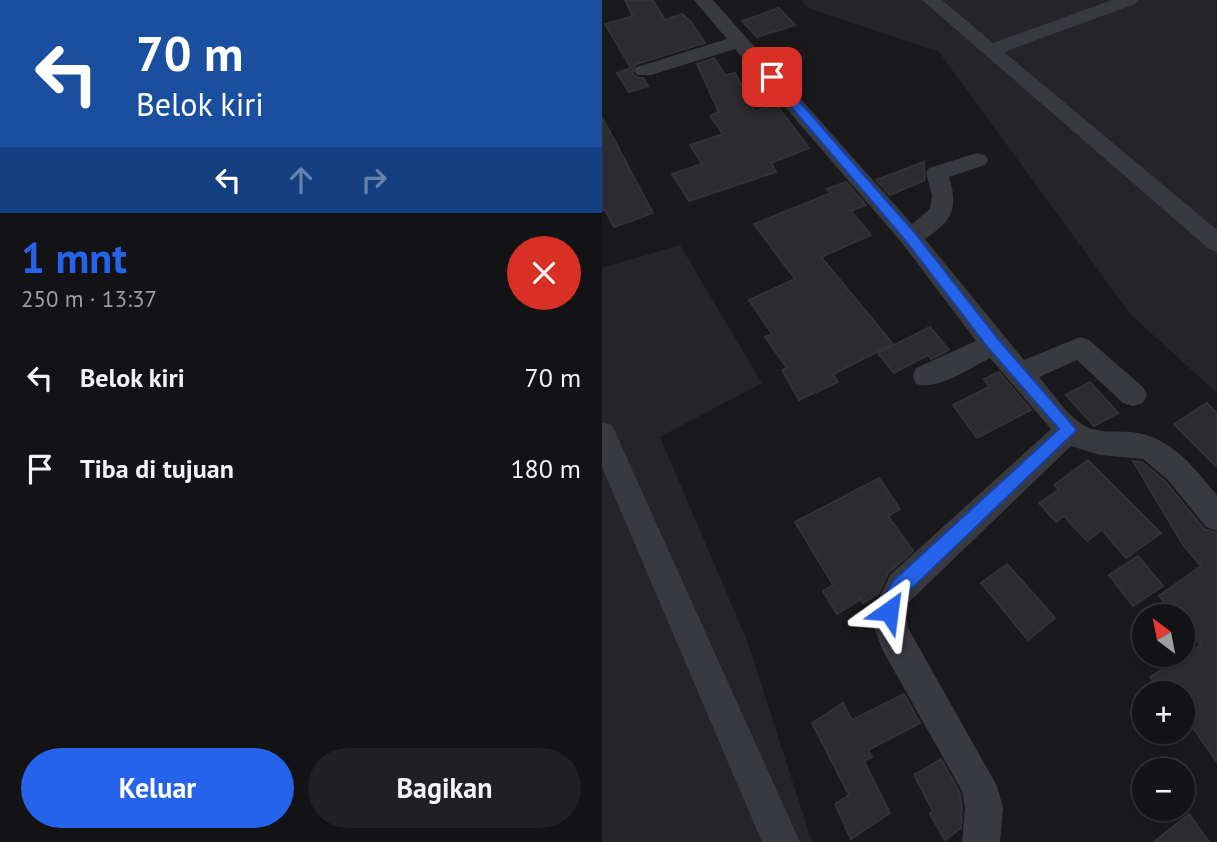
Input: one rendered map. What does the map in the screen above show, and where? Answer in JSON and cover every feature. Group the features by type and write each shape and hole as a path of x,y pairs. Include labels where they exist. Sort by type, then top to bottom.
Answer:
{"street":[{"path":"703,0 910,237 994,345 1069,430 1081,440 1133,445 1155,451 1217,517"},
{"path":"931,0 1217,243"},
{"path":"992,50 1129,0"},
{"path":"644,72 740,41"},
{"path":"910,237 927,226 943,208 943,191 937,173 977,160"},
{"path":"926,376 994,345"},
{"path":"1020,374 1080,346 1133,396"},
{"path":"981,842 984,808 979,786 894,637 888,618 890,604 901,586 1069,430"},
{"path":"602,434 781,842"}],"shaded area":[{"path":"801,0 1217,0 1217,393 1131,315 939,52 808,8"},
{"path":"680,245 762,383 660,437 748,643 812,842 602,842 602,268"}],"building":[{"path":"625,0 653,0 665,20 682,14 705,43 636,64 632,73 637,78 643,78 648,86 629,92 617,73 631,68 605,24 633,16"},
{"path":"779,8 795,25 757,37 742,21"},
{"path":"714,58 725,75 735,73 755,111 776,104 809,148 771,163 776,172 689,201 672,174 702,164 690,145 723,134 710,116 719,112 697,64"},
{"path":"602,117 653,213 614,227 605,210 602,210"},
{"path":"924,162 925,180 890,195 876,180"},
{"path":"846,182 866,205 851,211 871,235 821,257 893,344 833,374 838,382 799,400 782,370 787,368 765,337 772,334 749,300 795,279 754,224 831,193 827,189"},
{"path":"930,327 949,350 931,359 928,355 894,373 878,353"},
{"path":"999,372 1031,410 977,438 953,405 989,387 984,379"},
{"path":"1090,382 1118,413 1094,426 1066,395"},
{"path":"1207,403 1217,413 1217,467 1174,424"},
{"path":"1088,460 1161,533 1126,558 1102,530 1087,541 1064,516 1056,522 1039,503 1059,490 1054,485"},
{"path":"1133,461 1142,462 1166,482 1204,529 1217,533 1217,762 1195,731 1195,681 1153,681 1150,677 1166,667 1195,667 1195,649 1201,645 1195,638 1195,604 1166,604 1159,596 1201,566 1183,545"},
{"path":"879,478 900,509 888,516 913,551 888,573 878,594 863,603 861,599 837,614 823,591 833,585 795,522"},
{"path":"1138,556 1163,586 1132,605 1109,575"},
{"path":"1007,564 1055,618 1028,640 981,583"},
{"path":"904,694 920,723 868,750 872,757 864,761 890,813 851,839 835,804 849,795 812,723 843,703 852,720"},
{"path":"941,759 960,793 962,808 961,828 945,840 930,814 933,811 914,775"},
{"path":"1180,821 1194,821 1209,842 1154,842"}],"route":[{"path":"772,77 910,237 994,345 1069,430 901,586 894,595 889,611"}]}
